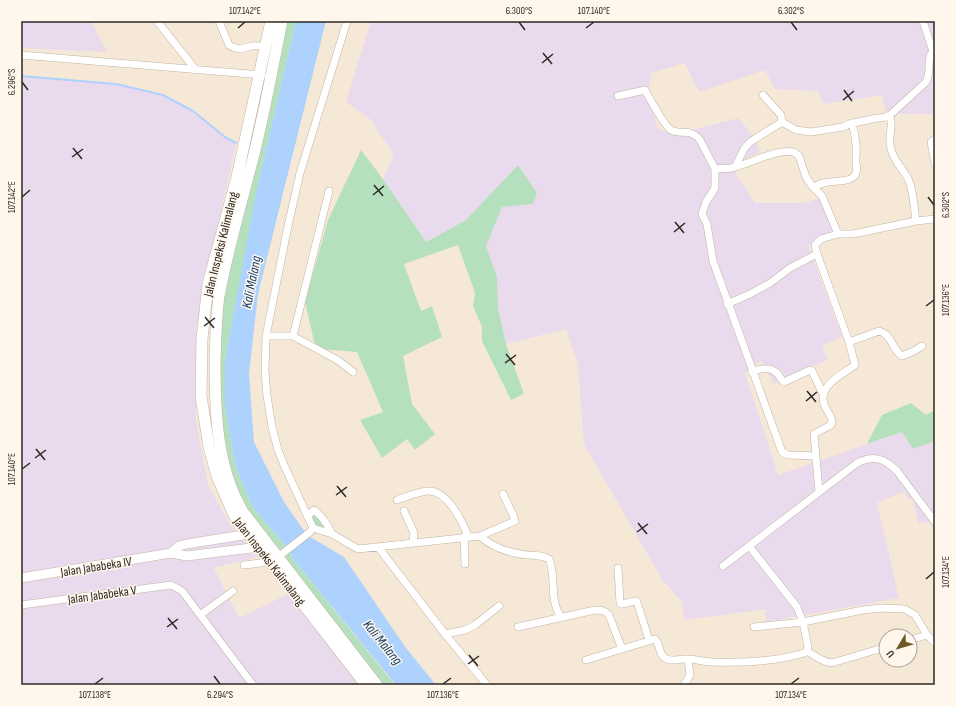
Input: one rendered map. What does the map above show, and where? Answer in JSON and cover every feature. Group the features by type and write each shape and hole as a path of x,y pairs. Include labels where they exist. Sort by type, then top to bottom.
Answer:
{"main road":[{"name":"Jalan Inspeksi Kalimalang","path":"243,520 240,506 230,483 219,442 215,392 216,333 225,268 254,153 265,75 266,47 272,21"},
{"name":"Jalan Inspeksi Kalimalang","path":"282,21 265,75 208,284 202,339 201,396 209,447 229,506 243,520 377,685"},
{"path":"205,308 218,310"},
{"name":"Jalan Inspeksi Kalimalang","path":"274,559 366,685"}],"street":[{"path":"157,21 195,69"},
{"path":"219,21 227,40 232,47 240,49 253,46 266,47"},
{"path":"310,531 307,516 284,465 272,427 267,389 266,336 300,173 347,21"},
{"path":"782,122 796,130 807,132 843,127 852,123 890,115 926,82 929,76 930,56 934,54 923,21"},
{"path":"21,55 265,75"},
{"path":"618,96 645,90 666,126 676,132 689,132 697,136 715,168 715,188 706,202 702,214 707,224 713,261 728,304 782,452 788,455 816,456"},
{"path":"763,95 781,115 782,122"},
{"path":"890,115 892,122 889,141 890,149 910,182 916,221"},
{"path":"734,167 744,149 750,142 782,122"},
{"path":"814,188 822,183 847,180 853,177 856,173 857,151 852,123"},
{"path":"935,139 931,142 935,163"},
{"path":"715,168 734,167 786,150 794,152 799,156 806,177 822,196 838,234"},
{"path":"293,336 329,191"},
{"path":"823,394 831,383 855,365 849,342 817,254 816,246 821,238 838,234 853,234 916,221 935,219"},
{"path":"728,304 770,283 790,268 817,254"},
{"path":"849,342 879,331 888,336 897,351 902,356 922,346"},
{"path":"266,336 293,336 339,361 353,372"},
{"path":"752,372 768,368 776,373 784,382 810,370 812,371 823,394 824,404 832,422 831,425 814,434 819,492"},
{"path":"723,566 864,459 881,459 890,463 935,522"},
{"path":"396,500 427,491 438,494 454,509 462,520 466,536 465,564"},
{"path":"244,565 274,559 310,531 332,534 358,549 466,536 480,536 514,521 514,517 503,494"},
{"path":"307,516 314,510 321,515 332,534"},
{"path":"404,512 414,533 413,542"},
{"name":"Jalan Jababeka IV","path":"171,554 179,546 252,532"},
{"path":"480,536 501,550 541,556 549,559 556,607 558,614 562,618"},
{"name":"Jalan Jababeka IV","path":"21,578 171,554 187,556 262,545"},
{"path":"378,546 445,634 487,685"},
{"path":"749,546 798,607 803,622 808,647 807,651"},
{"path":"618,568 620,603 637,602 650,640"},
{"name":"Jalan Jababeka V","path":"21,605 166,585 175,586 182,591 200,615"},
{"path":"233,591 200,615 253,685"},
{"path":"445,634 465,630 475,625 499,606"},
{"path":"754,627 803,622 863,610 881,608 905,609 915,615 927,635 935,643"},
{"path":"518,627 594,610 606,611 609,615 622,649"},
{"path":"918,638 927,635"},
{"path":"586,660 655,639 657,641 660,653 665,659 668,660 688,659 713,662 776,660 807,651"},
{"path":"807,651 820,660 832,663 878,649"},
{"path":"684,685 690,675 688,659"}],"shaded area":[{"path":"21,21 91,21 107,52 21,48"},
{"path":"371,21 935,21 935,114 887,114 882,95 824,104 818,91 775,89 765,70 699,92 685,63 651,73 648,94 658,129 676,134 738,118 753,136 760,152 731,166 755,203 805,203 819,198 836,235 808,245 842,337 822,346 827,360 774,384 761,361 745,373 778,475 902,432 913,449 935,441 935,535 931,522 918,523 913,500 907,498 905,491 877,503 899,598 766,622 766,609 685,620 681,600 663,581 584,444 578,364 566,329 506,344 498,308 497,277 486,246 502,207 533,204 537,193 518,165 466,220 426,242 383,179 394,155 370,119 346,102"},
{"path":"21,76 116,84 163,95 193,111 225,137 236,143 196,327 196,421 208,485 228,521 258,557 214,568 239,618 288,594 358,685 21,685"}],"green space":[{"path":"282,21 296,21 262,168 225,360 225,406 235,465 252,506 288,549 293,559 395,685 377,685 266,542 226,472 216,333"},
{"path":"361,150 383,179 426,242 466,220 518,165 537,193 533,204 502,207 486,246 497,277 498,308 506,344 524,394 511,400 482,341 482,327 473,306 475,293 458,245 404,264 421,311 432,306 442,337 403,356 412,404 435,434 415,450 407,439 382,458 360,420 383,412 357,352 316,349 305,302 328,220"},
{"path":"911,403 926,415 935,410 935,441 913,449 902,432 867,444 882,415"},
{"path":"314,510 332,534 313,528 307,516"}],"water":[{"path":"296,21 326,21 258,294 249,374 254,442 284,502 307,535 344,557 406,648 436,685 396,685 293,559 288,549 252,506 235,465 225,406 225,360 256,193"}],"waterway":[{"path":"21,76 116,84 163,95 193,111 225,137 236,143"},
{"path":"261,149 268,150"},
{"name":"Kali Malang","path":"348,599 417,685"}]}
